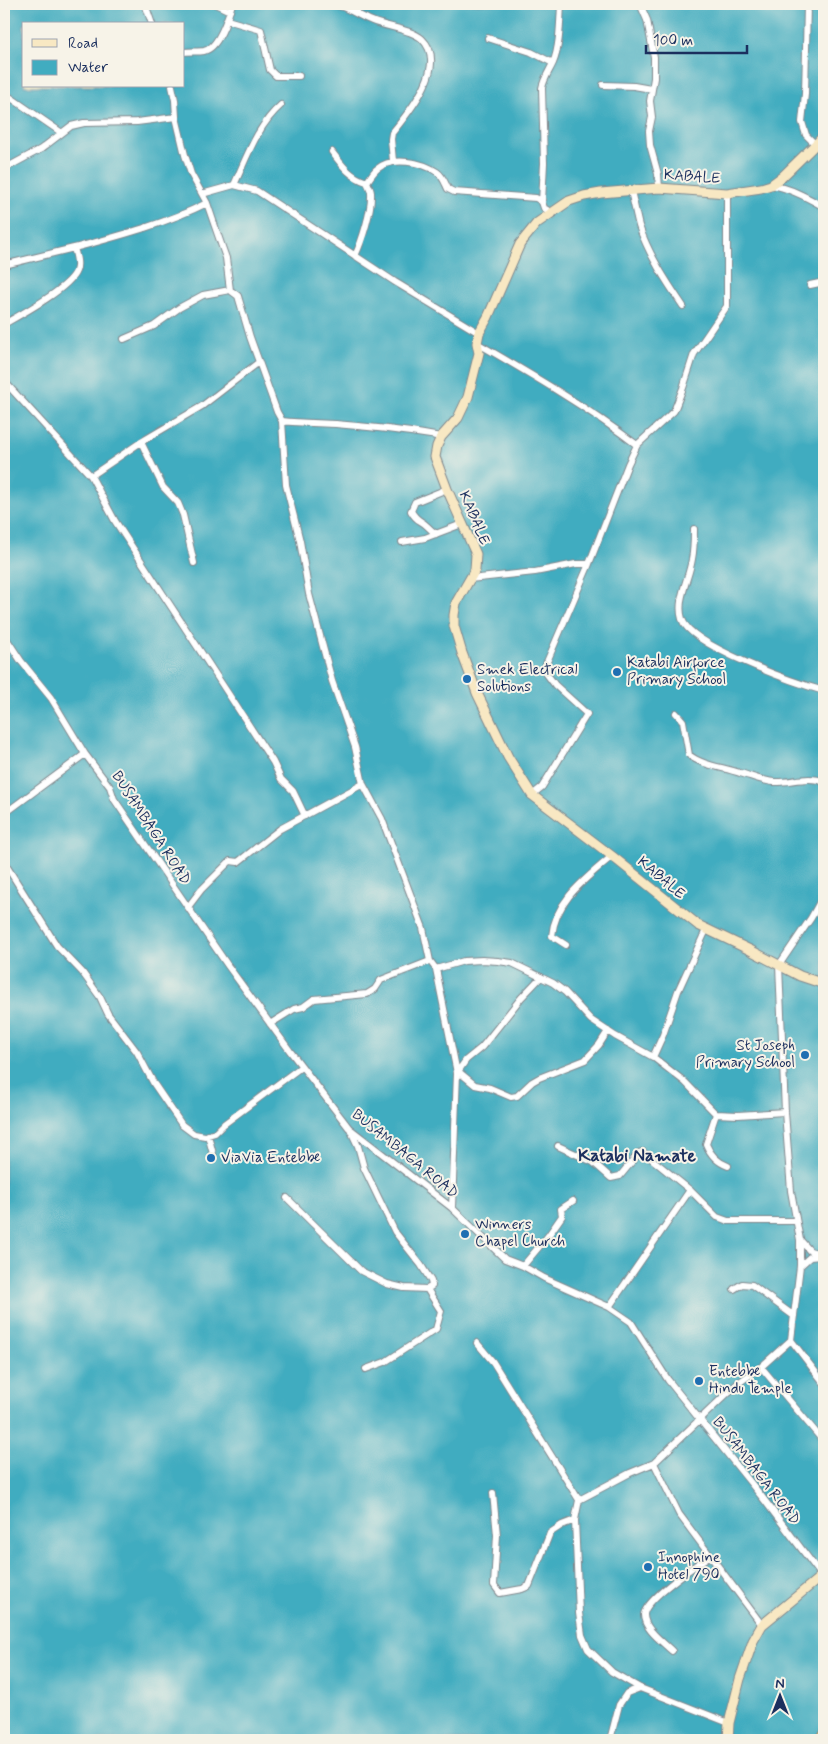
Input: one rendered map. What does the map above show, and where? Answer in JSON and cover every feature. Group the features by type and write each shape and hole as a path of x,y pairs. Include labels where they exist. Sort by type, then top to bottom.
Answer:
{"highway":[{"path":"821,1740 824,1734"}],"street":[{"path":"145,4 151,22"},
{"path":"215,4 230,11"},
{"path":"185,52 205,51 213,47 227,20 232,4"},
{"path":"355,12 361,4"},
{"path":"552,213 544,208 542,202 544,163 542,88 544,79 553,63 561,4"},
{"path":"640,4 647,20 654,57 654,78 650,101 652,117 649,131 659,188"},
{"path":"807,4 804,68 805,94 802,122 806,135 816,144"},
{"path":"337,5 372,21 412,33 422,39 431,53 428,75 419,98 392,133 393,161"},
{"path":"227,20 261,30 270,70 276,76 299,76"},
{"path":"488,38 532,52 553,63"},
{"path":"603,85 634,86 651,89"},
{"path":"172,88 176,117 191,174 207,203 226,258 230,290 238,296 250,337 282,421 286,485 300,541 309,594 332,681 355,747 363,784 382,819 412,895 424,928 430,961 436,969 458,1072 452,1208"},
{"path":"5,97 62,133"},
{"path":"234,185 255,138 270,115 281,105"},
{"path":"4,169 41,149 71,126 84,123 137,122 176,117"},
{"name":"KABALE","path":"824,136 782,177 771,185 762,188 727,193 659,188 584,196 569,201 537,223 520,244 488,317 479,332 477,343 479,353 468,397 458,418 441,437 437,446 436,457 446,489 476,554 475,570 456,603 454,626 477,693 508,757 532,795 612,856 681,913 706,930 800,976 824,984"},
{"path":"332,152 347,172 357,179 367,182 371,191 362,242 355,256"},
{"path":"367,182 377,169 393,161 414,163 438,173 448,189 454,192 536,198 542,202"},
{"path":"202,194 234,185 257,191 355,256 479,332"},
{"path":"771,185 782,186 824,207"},
{"path":"631,191 646,243 664,279 683,306"},
{"path":"532,795 542,787 587,714 555,685 546,673 546,664 551,650 589,564 618,487 637,444 674,411 694,354 727,306 727,193"},
{"path":"4,265 143,229 188,213 207,203"},
{"path":"4,324 44,300 73,278 77,266 74,248"},
{"path":"810,285 824,282"},
{"path":"124,339 154,326 203,295 230,290"},
{"path":"477,343 534,376 610,424 637,444"},
{"path":"90,476 141,442 202,406 259,362"},
{"path":"4,382 90,476 115,521 273,762 281,778 293,791 305,816"},
{"path":"282,421 302,424 371,427 441,437"},
{"path":"141,442 163,487 178,503 183,515 194,563"},
{"path":"436,534 426,524 414,518 411,511 414,502 446,489"},
{"path":"402,542 425,538 462,524"},
{"path":"694,529 693,557 682,596 682,619 687,629 722,651 774,674 824,691"},
{"path":"470,579 535,572 576,564 589,564"},
{"name":"BUSAMBAGA ROAD","path":"4,635 21,661 51,698 85,754 110,787 114,799 228,966 301,1067 349,1128 452,1208 472,1230 505,1259 609,1307 631,1322 668,1380 823,1575"},
{"path":"676,712 683,721 688,755 696,761 755,779 773,782 792,782 809,779 818,779 824,782"},
{"path":"4,814 85,754"},
{"path":"188,907 201,890 230,860 238,862 280,830 363,784"},
{"path":"566,945 552,936 553,927 561,908 571,894 612,856"},
{"path":"4,862 57,946 82,972 100,997 108,1014 137,1052 154,1084 182,1125 194,1134 208,1135 215,1133 224,1124 301,1067"},
{"path":"579,1500 630,1473 654,1463 737,1384 762,1367 791,1340 800,1266 800,1240 791,1191 785,1112 779,966 811,918 821,900 824,888"},
{"path":"654,1057 678,991 689,971 693,956 706,930"},
{"path":"436,969 464,961 482,960 512,963 553,983 565,992 591,1020 654,1057 685,1082 716,1114 785,1112"},
{"path":"270,1024 294,1009 304,1007 314,999 368,994 375,989 381,980 430,961"},
{"path":"458,1072 466,1060 482,1047 521,998 541,977"},
{"path":"458,1072 475,1085 490,1088 511,1097 517,1096 539,1078 585,1060 599,1045 608,1031"},
{"path":"716,1114 706,1144 710,1154 728,1166"},
{"path":"287,1198 361,1270 387,1284 404,1288 427,1289 432,1286 431,1280 394,1232 364,1168 358,1146 349,1128"},
{"path":"208,1135 213,1154"},
{"path":"558,1146 593,1162 611,1178 620,1176 639,1153 643,1152 690,1190 717,1217 728,1222 796,1221"},
{"path":"609,1307 690,1190"},
{"path":"523,1266 562,1216 561,1209 573,1201"},
{"path":"800,1240 810,1251 824,1255"},
{"path":"800,1266 810,1257 824,1255"},
{"path":"734,1289 742,1284 752,1285 794,1316"},
{"path":"366,1370 385,1362 436,1329 441,1311 427,1289"},
{"path":"791,1340 824,1383"},
{"path":"477,1343 493,1362 579,1500 575,1520 579,1613 588,1649 612,1672 640,1688 729,1723"},
{"path":"762,1367 824,1442"},
{"path":"654,1463 679,1514 762,1626"},
{"path":"493,1493 497,1535 494,1585 500,1594 528,1586 550,1533 562,1525 575,1520"},
{"path":"672,1651 648,1626 644,1615 646,1605 709,1556"},
{"path":"728,1740 729,1723 746,1659 753,1641 762,1626 823,1575"},
{"path":"610,1740 619,1705 627,1693 640,1688"}],"water":[{"path":"4,4 824,4 824,1740 4,1740"}],"place":[{"name":"Katabi Airforce Primary School","path":"617,672"},
{"name":"Smek Electrical Solutions","path":"467,679"},
{"name":"St Joseph Primary School","path":"805,1055"},
{"name":"ViaVia Entebbe","path":"211,1158"},
{"name":"Winners Chapel Church","path":"465,1234"},
{"name":"Entebbe Hindu Temple","path":"699,1381"},
{"name":"Innophine Hotel 790","path":"648,1567"}],"district":[{"name":"Katabi Namate","path":"637,1156"}]}
